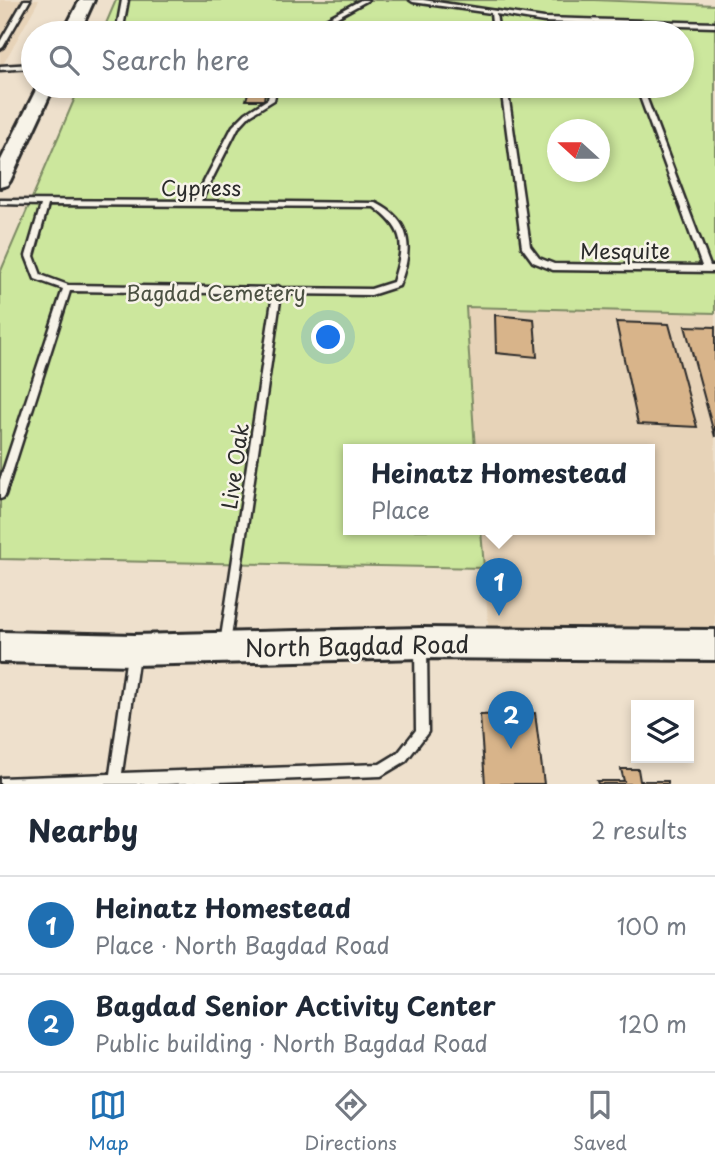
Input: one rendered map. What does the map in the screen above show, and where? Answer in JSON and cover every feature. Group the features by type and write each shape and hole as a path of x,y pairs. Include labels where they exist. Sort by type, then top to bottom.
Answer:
{"main road":[{"path":"77,21 87,0"},
{"path":"0,181 41,98"},
{"name":"North Bagdad Road","path":"0,647 134,650 421,643 715,645"}],"lane":[{"path":"0,47 27,0"},
{"path":"121,21 125,0"},
{"path":"325,21 365,0"},
{"path":"413,0 544,20 568,21"},
{"path":"493,12 494,21"},
{"path":"694,25 715,25"},
{"path":"0,68 21,67"},
{"path":"196,204 235,127 271,98"},
{"name":"Mesquite","path":"506,98 526,247 536,260 553,267 711,269"},
{"path":"644,98 711,269"},
{"path":"0,202 45,203 30,256 38,277 68,288 371,292 396,284 407,252 400,224 376,205 357,205"},
{"name":"Cypress","path":"45,203 357,205"},
{"path":"0,495 68,288"},
{"name":"Live Oak","path":"225,648 278,289"},
{"path":"0,784 381,770 402,757 422,732 421,643"},
{"path":"115,781 134,650"}],"shaded area":[{"path":"0,0 39,0 27,21 21,21 21,32 0,70"},
{"path":"466,307 715,313 715,643 489,639 482,535 655,535 655,444 476,444"}],"green space":[{"name":"Bagdad Cemetery","path":"116,0 595,0 715,5 715,313 466,307 475,444 343,444 343,535 481,535 484,568 0,559 0,273 75,98 694,98 694,21 107,21"}],"building":[{"path":"247,98 264,98 264,100"},
{"path":"495,315 534,319 537,357 496,353"},
{"path":"616,322 669,324 697,427 638,424"},
{"path":"685,326 715,327 715,437"},
{"path":"535,713 544,784 485,784 480,715"},
{"path":"621,769 638,769 640,781 668,781 668,784 598,784 597,781 624,781"}],"place":[{"name":"Heinatz Homestead","path":"499,616"},
{"name":"Bagdad Senior Activity Center","path":"511,749"}]}
